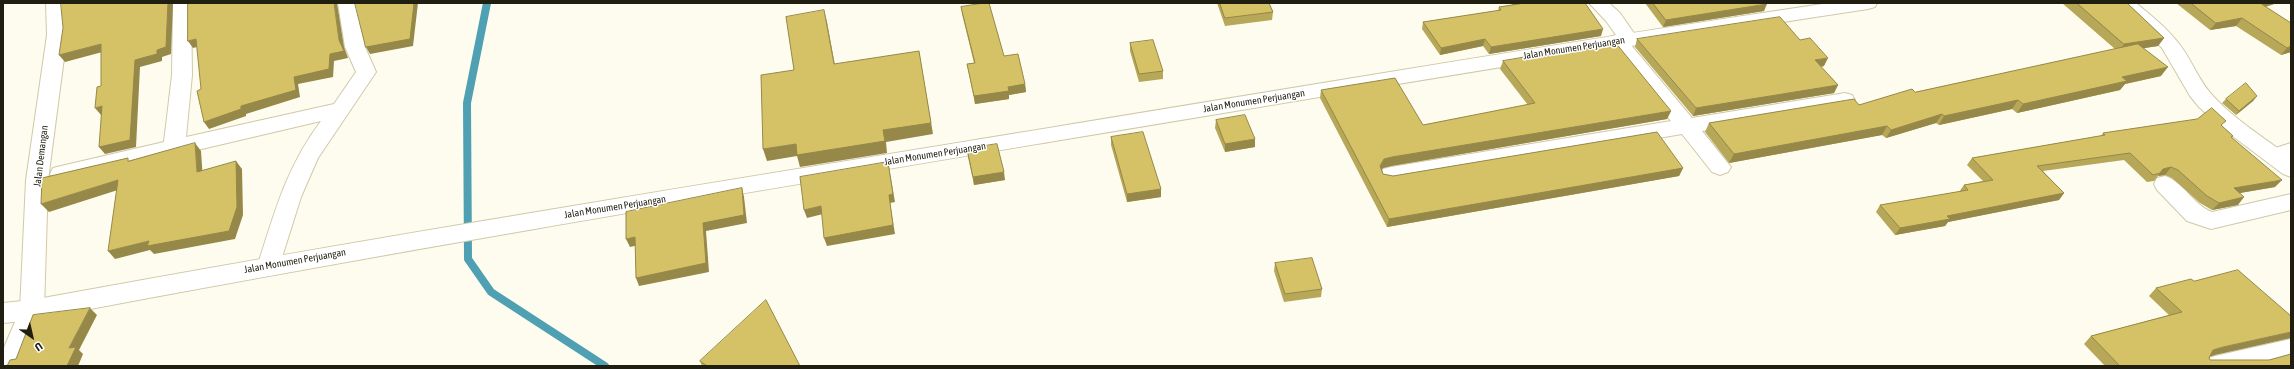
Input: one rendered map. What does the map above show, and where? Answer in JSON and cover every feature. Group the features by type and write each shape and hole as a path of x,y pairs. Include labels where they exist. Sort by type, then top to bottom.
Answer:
{"street":[{"name":"Jalan Demangan","path":"32,310 37,180 57,35 55,3"},
{"path":"174,146 180,116 183,49 182,3"},
{"path":"270,264 290,197 308,157 366,72 355,47 347,3"},
{"path":"1598,3 1613,17 1686,127 1720,167"},
{"path":"1616,3 1628,39"},
{"name":"Jalan Monumen Perjuangan","path":"3,313 32,310 270,264 424,240 499,226 1628,39 1868,3"},
{"path":"2124,3 2146,21 2169,44 2197,90 2212,106 2239,130 2282,153 2291,169"},
{"path":"1391,175 1845,100"},
{"path":"37,180 174,146 342,109"},
{"path":"2165,184 2195,215 2210,221 2291,202"},
{"path":"9,366 32,310"},
{"path":"2215,366 2291,349"}],"building":[{"path":"61,3 168,3 166,47 157,50 157,54 135,60 130,140 99,147 102,106 95,108 97,87 101,86 101,44 59,55 63,28"},
{"path":"188,3 334,3 339,40 344,51 330,54 329,69 294,77 296,90 241,106 241,109 204,122 197,91 201,89 196,39 188,41"},
{"path":"355,3 414,3 410,39 366,47"},
{"path":"989,3 1004,56 1018,54 1025,84 1008,87 1009,91 974,96 967,64 975,63 961,7"},
{"path":"1220,3 1269,3 1273,12 1225,18"},
{"path":"1518,3 1585,3 1603,29 1491,47 1485,39 1441,48 1423,22 1501,10 1499,7 1519,4"},
{"path":"1653,3 1766,3 1767,4 1666,20"},
{"path":"2077,3 2127,3 2164,38 2124,44"},
{"path":"2191,3 2260,3 2291,23 2291,46 2287,48 2242,18 2216,23"},
{"path":"824,10 834,64 919,51 931,123 883,130 885,141 797,155 796,144 763,149 761,75 794,70 786,17"},
{"path":"1780,17 1800,40 1810,38 1828,58 1815,60 1838,85 1696,108 1637,39"},
{"path":"1153,40 1163,71 1139,74 1130,43"},
{"path":"1615,42 1671,111 1392,157 1384,159 1380,166 1383,174 1393,176 1657,132 1683,168 1389,219 1321,90 1395,78 1423,125 1535,103 1503,61"},
{"path":"2138,44 2168,67 2122,77 2127,81 2023,104 2018,100 1944,116 1942,114 1891,130 1887,126 1734,154 1709,123 1854,99 1859,105 1912,89 1915,92"},
{"path":"2246,83 2257,96 2239,111 2226,99"},
{"path":"2212,108 2226,121 2221,125 2233,136 2231,137 2282,180 2234,188 2244,197 2219,203 2207,196 2178,170 2171,167 2163,169 2160,173 2153,175 2130,153 2037,166 2064,193 1947,216 1950,219 1900,228 1880,205 1968,190 1964,185 1993,180 1972,158 2105,135 2103,133 2197,119"},
{"path":"1245,115 1255,139 1225,144 1216,120"},
{"path":"1143,132 1161,189 1127,194 1111,137"},
{"path":"195,143 197,172 236,161 237,207 229,231 147,246 149,241 108,251 118,180 41,204 42,178 128,158 128,161"},
{"path":"997,144 1004,172 973,177 967,149"},
{"path":"888,162 893,194 889,195 893,225 824,238 821,206 804,210 800,177"},
{"path":"742,188 744,215 703,223 706,263 636,278 635,237 626,239 626,212"},
{"path":"1312,258 1322,289 1285,294 1275,263"},
{"path":"2238,270 2291,316 2291,332 2213,350 2209,358 2210,360 2269,360 2291,354 2291,366 2120,366 2091,336 2182,312 2156,288 2191,279 2194,281"},
{"path":"766,300 800,366 707,366 700,361"},
{"path":"90,308 69,348 76,347 67,366 7,366 10,360 16,359 33,315"}],"waterway":[{"path":"487,3 467,103 468,259 491,292 605,366"}]}
